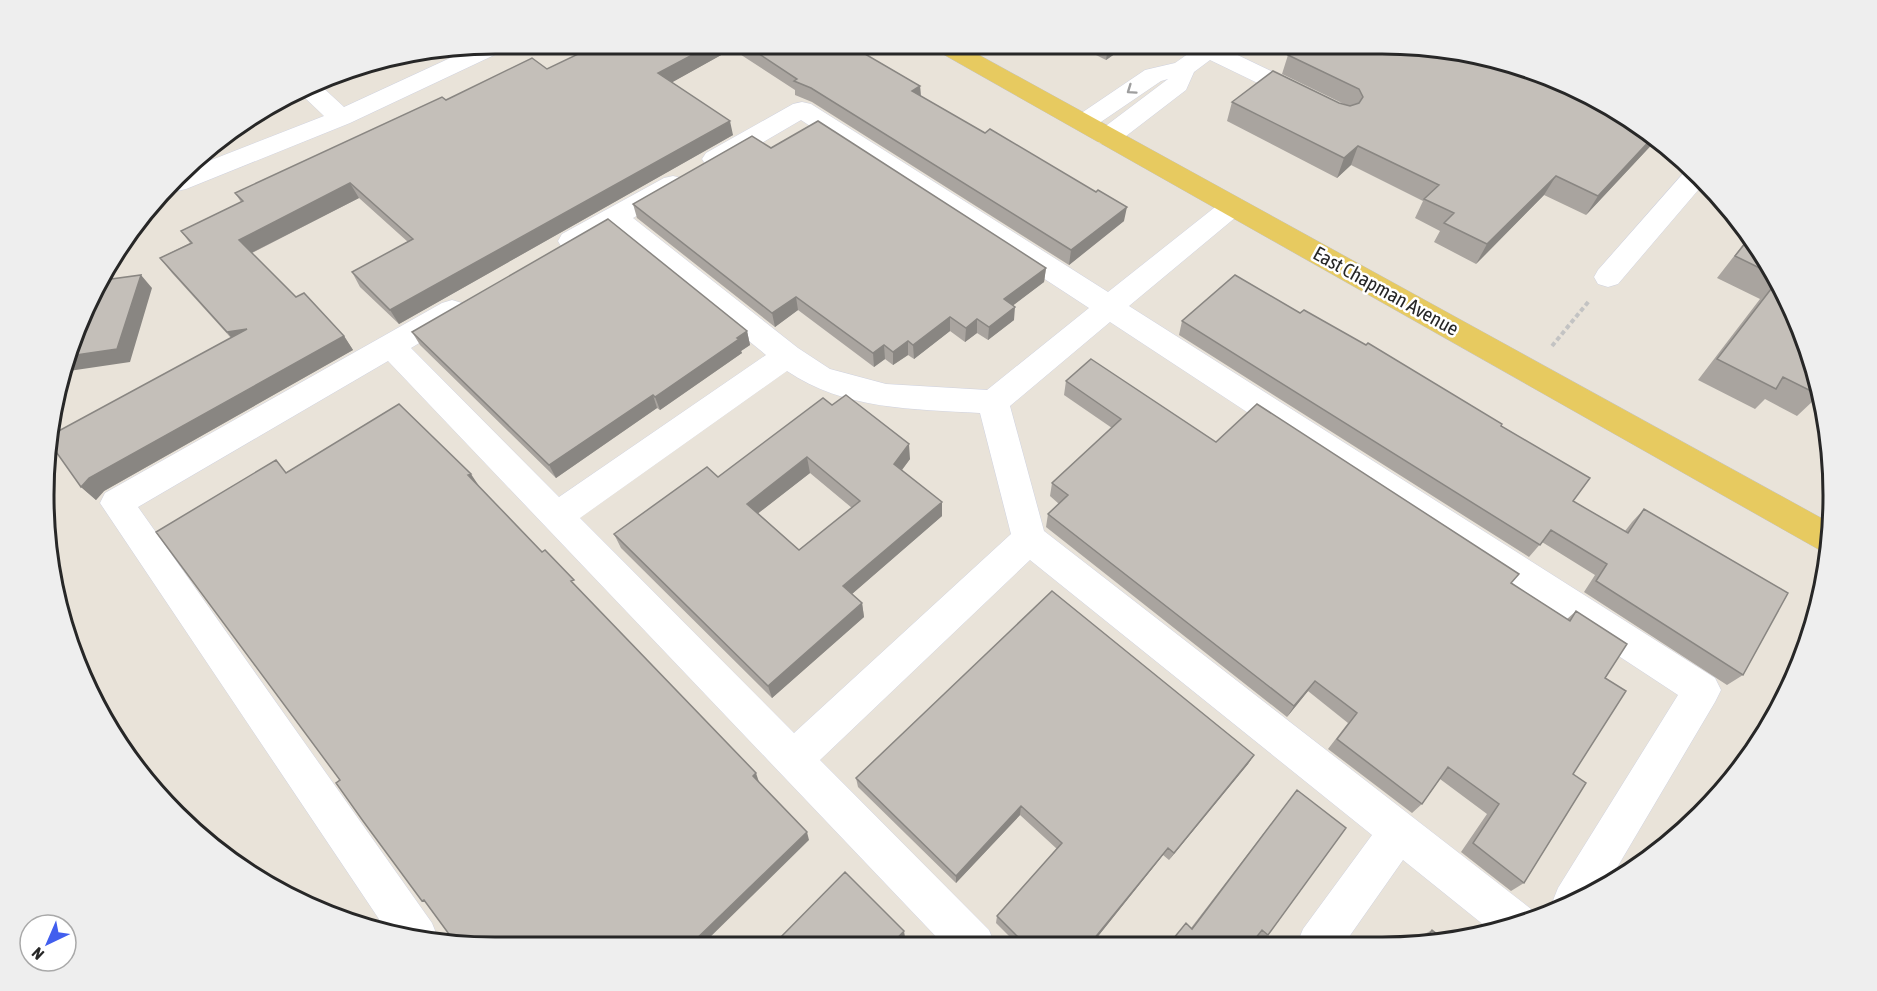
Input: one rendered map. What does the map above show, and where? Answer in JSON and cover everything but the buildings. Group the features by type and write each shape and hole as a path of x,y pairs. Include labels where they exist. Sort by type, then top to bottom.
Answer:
{"main road":[{"name":"East Chapman Avenue","path":"960,54 1821,534"}],"street":[{"path":"1083,123 1153,75 1183,69 1203,54"},
{"path":"1226,54 1322,105"},
{"path":"188,179 341,118 476,55"},
{"path":"1108,137 1178,85 1183,69"},
{"path":"315,93 341,118"},
{"path":"543,258 802,110 1702,690 1582,889"},
{"path":"1608,277 1691,180"},
{"path":"615,217 787,356 820,378 886,396 993,402 1233,206"},
{"path":"411,929 117,503 482,293"},
{"path":"391,345 966,937"},
{"path":"557,516 787,356"},
{"path":"993,402 1029,539 1509,918"},
{"path":"794,759 1029,539"},
{"path":"1323,937 1399,832"}],"path":[{"path":"1531,372 1608,277"}]}
